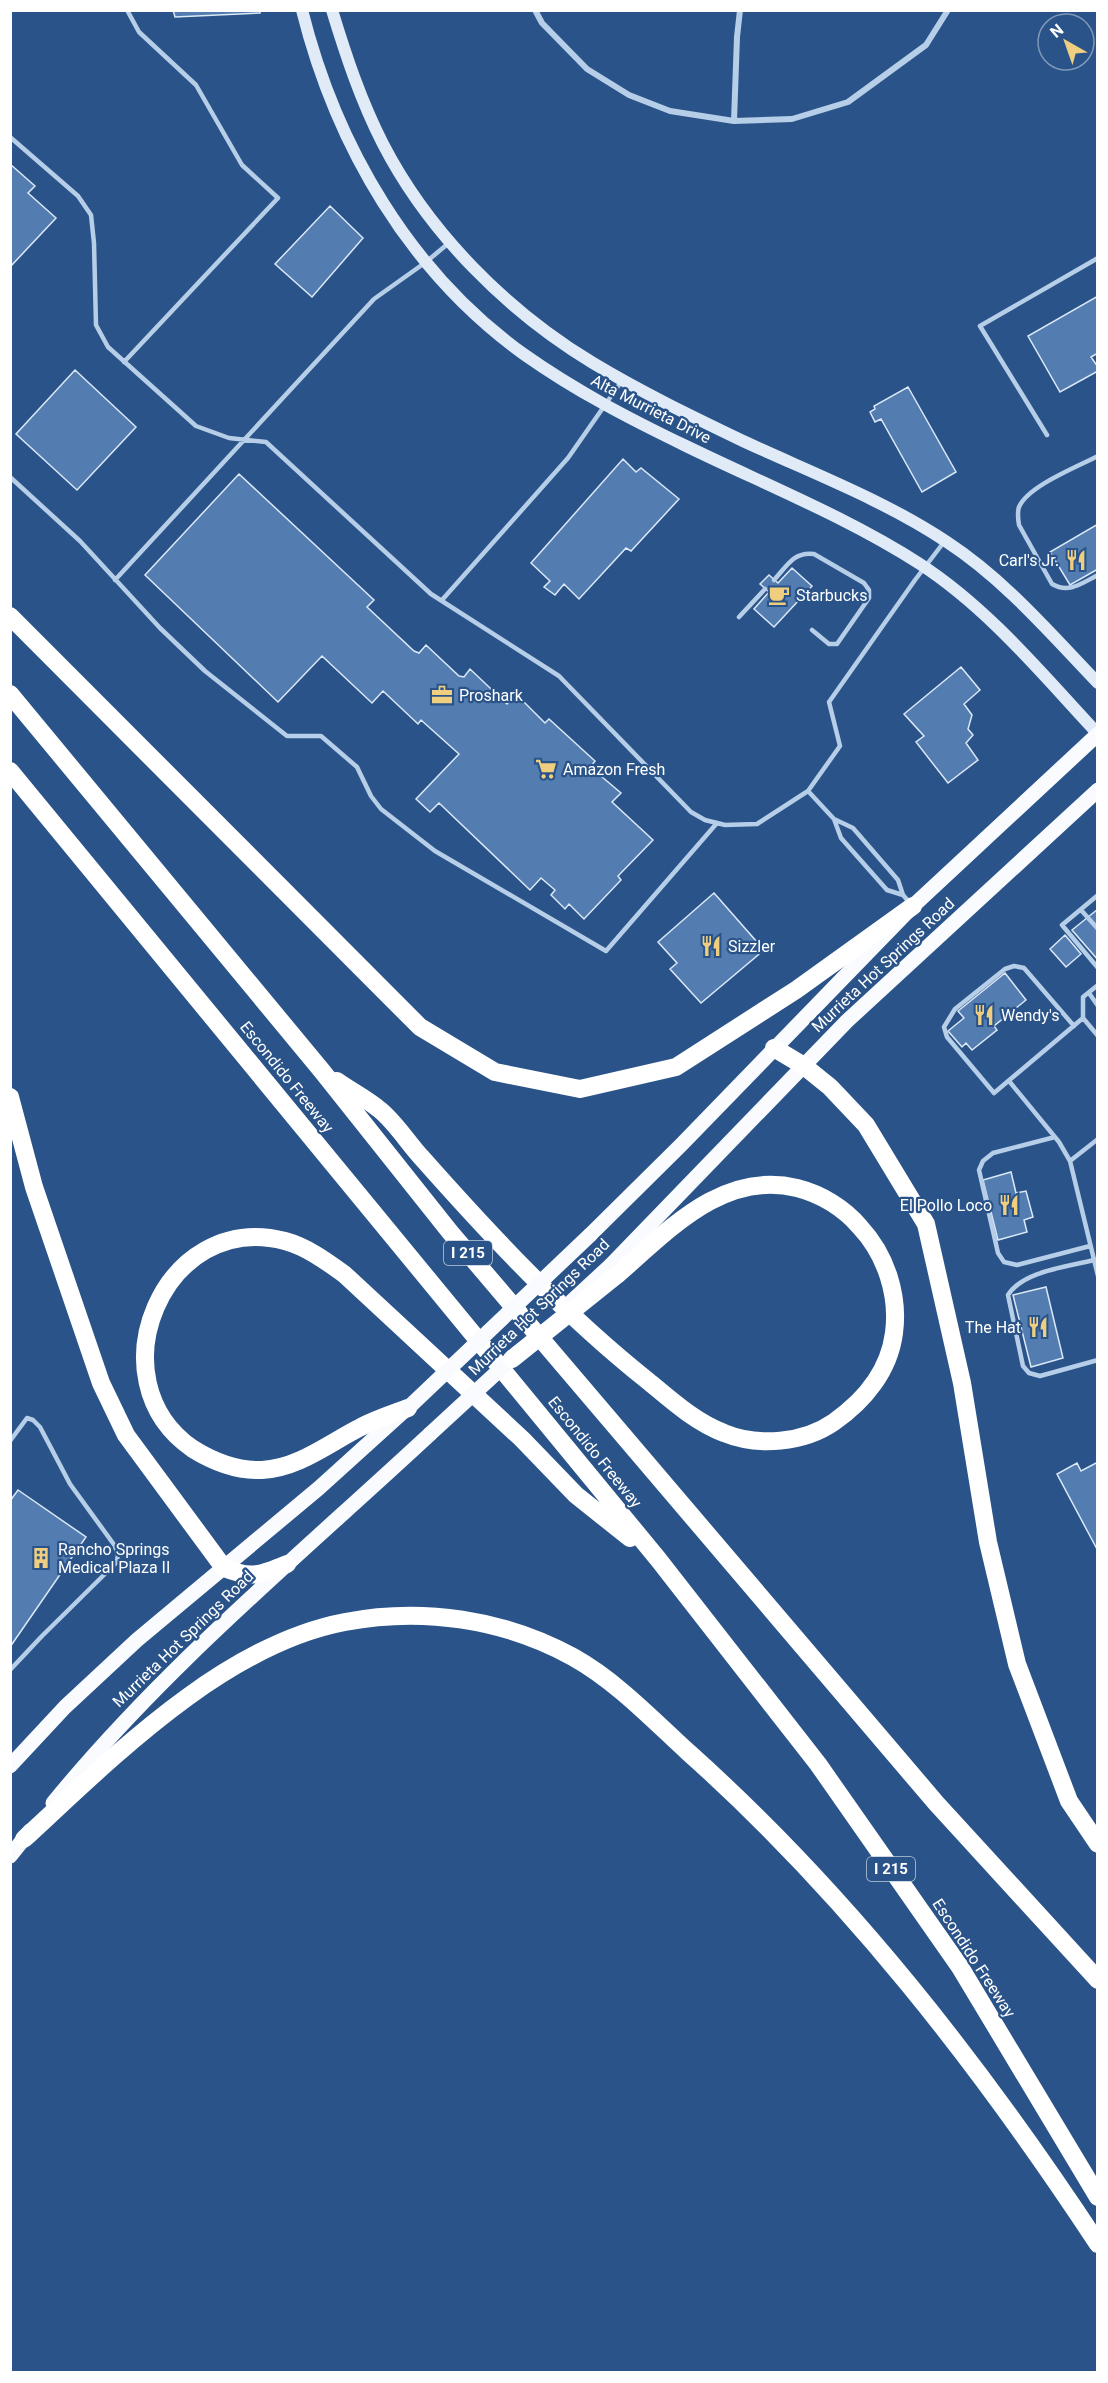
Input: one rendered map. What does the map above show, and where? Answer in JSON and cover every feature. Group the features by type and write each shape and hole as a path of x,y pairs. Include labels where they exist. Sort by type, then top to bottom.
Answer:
{"highway":[{"path":"10,616 420,1027 495,1072 580,1089 676,1068 796,990 908,901"},
{"name":"Escondido Freeway","path":"10,694 322,1071 450,1232 929,1794 1098,1980"},
{"name":"Escondido Freeway","path":"10,771 658,1559 818,1764 960,1967 1098,2197"},
{"path":"774,1048 804,1066 830,1087 866,1125 926,1224 962,1383 988,1542 1017,1664 1069,1801 1098,1844"},
{"path":"322,1071 381,1110 429,1166 521,1264 551,1295 617,1356 692,1416 724,1433 743,1439 767,1441 812,1434 848,1412 878,1377 894,1337 895,1306 885,1264 875,1245 854,1220 836,1206 807,1191 774,1184 754,1186 717,1196 692,1211 614,1269 512,1359"},
{"path":"10,1097 34,1187 101,1383 126,1435 224,1568 241,1575 260,1575 286,1564"},
{"path":"408,1408 362,1426 296,1462 263,1470 241,1469 219,1463 184,1442 159,1411 150,1389 145,1352 147,1329 153,1310 169,1282 184,1266 215,1245 234,1238 253,1237 284,1240 299,1246 322,1258 344,1274 522,1438 576,1496 658,1559"},
{"path":"24,1839 119,1752 177,1706 231,1669 283,1641 344,1622 402,1616 458,1619 519,1633 574,1658 619,1689 736,1795 860,1924 963,2050 1049,2170 1098,2244"}],"main road":[{"name":"Murrieta Hot Springs Road","path":"10,1766 65,1707 137,1640 319,1488 408,1408 590,1235 774,1048 908,901 1098,734"},
{"name":"Murrieta Hot Springs Road","path":"614,1269 848,1021 1098,790"},
{"name":"Murrieta Hot Springs Road","path":"10,1856 77,1774 141,1703 202,1641 512,1359"}],"street":[{"name":"Alta Murrieta Drive","path":"302,10 315,58 347,140 382,203 426,262 470,308 523,354 605,405 833,516 924,567 991,621 1098,734"},
{"name":"Alta Murrieta Drive","path":"332,10 355,81 384,146 404,180 450,242 488,281 523,312 578,354 622,380 743,440 879,503 945,541 1003,585 1098,683"},
{"path":"535,10 542,23 587,69 629,95 670,111 734,122 792,119 848,102 926,45 948,10"},
{"path":"734,122 736,37 740,10"}],"lane":[{"path":"124,362 278,198 242,165 196,85 140,32 127,10"},
{"path":"10,137 78,196 91,215 96,325 108,347 196,426 229,438 266,442 431,594 559,676 692,812 705,820 725,825 757,824 808,791 840,746 829,702 924,567 945,541"},
{"path":"115,580 374,298 426,262 450,242"},
{"path":"1047,435 980,326 1098,258"},
{"path":"442,600 568,458 622,380"},
{"path":"1098,456 1031,492 1020,506 1017,515 1019,525 1052,584 1059,588 1075,587 1098,575"},
{"path":"10,477 80,541 160,628 206,672 287,736 321,736 357,767 370,796 381,809 435,851 606,951 717,823"},
{"path":"774,580 798,554 806,553 814,554 864,583 869,590 869,598 837,644 829,644 812,630"},
{"path":"739,617 765,589"},
{"path":"808,791 834,819 853,828 898,880 908,901"},
{"path":"834,819 841,838 886,890 908,901"},
{"path":"1098,895 1062,926 1098,968"},
{"path":"1081,910 1098,929"},
{"path":"1074,1026 1024,968 1014,966 1005,969 955,1009 944,1028 947,1037 994,1093 1009,1081 1074,1026 1083,1018"},
{"path":"1098,985 1083,997 1083,1018 1098,1036"},
{"path":"1089,993 1098,998"},
{"path":"1089,993 1098,1006"},
{"path":"1009,1081 1055,1137 1070,1161 1097,1272"},
{"path":"1055,1137 993,1153 983,1161 979,1170 998,1254 1004,1262 1017,1265 1090,1246"},
{"path":"1070,1161 1098,1139"},
{"path":"1094,1260 1024,1278 1014,1285 1008,1295 1023,1366 1029,1373 1040,1376 1098,1360"},
{"path":"10,1441 27,1418 40,1427 70,1484 115,1546 118,1556 116,1563 10,1670"}],"building":[{"path":"173,10 260,10 260,13 175,17"},
{"path":"10,164 35,186 28,193 56,218 10,267"},
{"path":"330,206 363,238 312,297 275,264"},
{"path":"1098,296 1098,353 1091,357 1098,371 1060,392 1028,336"},
{"path":"75,370 136,427 77,490 16,434"},
{"path":"908,387 956,472 922,492 881,419 875,422 870,412 875,409 874,406"},
{"path":"623,459 636,472 641,468 679,499 631,551 626,548 579,599 564,584 555,595 544,587 550,581 531,563"},
{"path":"239,474 374,600 367,607 414,651 419,653 426,645 459,676 464,677 470,669 507,704 516,694 545,723 549,719 595,761 592,765 595,771 621,793 612,802 653,840 618,876 621,880 584,919 569,904 565,909 551,895 555,890 541,878 530,890 439,803 430,812 416,799 459,754 421,720 418,724 383,691 372,703 322,656 278,702 145,575"},
{"name":"Carl's Jr.","path":"1098,524 1098,569 1070,585 1050,552"},
{"path":"792,568 812,586 774,627 754,609 769,592 760,584 769,575 778,583"},
{"path":"961,667 980,690 964,704 972,715 968,729 973,735 966,743 978,760 948,783 916,742 924,736 904,714"},
{"name":"Sizzler","path":"714,893 764,950 701,1003 670,969 677,963 658,942"},
{"path":"1098,909 1098,960 1072,930"},
{"path":"1065,935 1081,954 1066,967 1050,949"},
{"name":"Wendy's","path":"1005,973 1026,1000 994,1026 997,1030 972,1050 966,1043 962,1047 948,1031 964,1018 958,1011"},
{"name":"El Pollo Loco","path":"1011,1172 1016,1193 1026,1191 1033,1217 1024,1220 1027,1232 998,1240 983,1180"},
{"name":"The Hat","path":"1046,1287 1063,1358 1031,1367 1013,1295"},
{"path":"1098,1462 1098,1551 1057,1474 1077,1463 1081,1471"},
{"name":"Rancho Springs Medical Plaza II","path":"18,1490 86,1537 10,1647 10,1501"}],"place":[{"name":"Carl's Jr.","path":"1076,560"},
{"name":"Starbucks","path":"779,595"},
{"name":"Proshark","path":"442,695"},
{"name":"Amazon Fresh","path":"546,769"},
{"name":"Sizzler","path":"711,946"},
{"name":"Wendy's","path":"984,1015"},
{"name":"El Pollo Loco","path":"1009,1205"},
{"name":"The Hat","path":"1038,1327"},
{"name":"Rancho Springs Medical Plaza II","path":"41,1558"}]}
